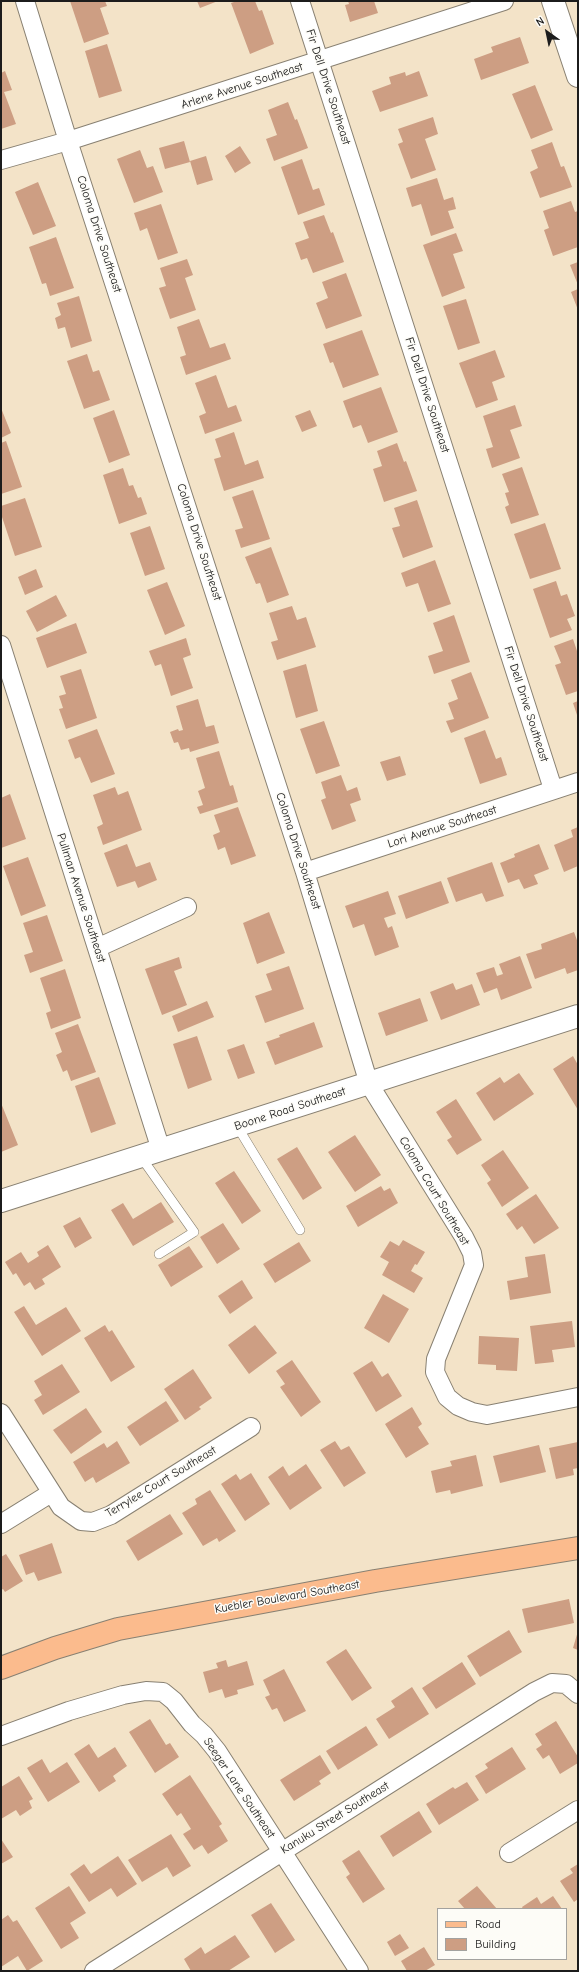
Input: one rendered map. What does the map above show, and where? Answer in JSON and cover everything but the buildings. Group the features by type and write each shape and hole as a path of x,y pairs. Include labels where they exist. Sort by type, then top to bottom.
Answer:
{"main road":[{"name":"Kuebler Boulevard Southeast","path":"1,1668 55,1648 118,1629 375,1581 578,1548"}],"street":[{"name":"Coloma Drive Southeast","path":"25,1 68,141 305,872 370,1084"},
{"name":"Fir Dell Drive Southeast","path":"300,1 553,789"},
{"name":"Arlene Avenue Southeast","path":"1,160 68,141 504,1"},
{"path":"553,1 578,76"},
{"name":"Pullman Avenue Southeast","path":"1,645 97,948 151,1154"},
{"name":"Lori Avenue Southeast","path":"305,872 578,782"},
{"path":"97,948 187,907"},
{"name":"Boone Road Southeast","path":"1,1201 370,1084 578,1016"},
{"name":"Coloma Court Southeast","path":"370,1084 464,1237 472,1253 474,1265 436,1359 435,1372 447,1397 458,1406 472,1412 487,1415 578,1397"},
{"name":"Terrylee Court Southeast","path":"1,1413 61,1507 81,1521 93,1522 111,1515 251,1426"},
{"path":"1,1524 52,1493"},
{"name":"Kanuku Street Southeast","path":"94,1971 281,1851 534,1692 552,1683 566,1684 578,1694"},
{"name":"Seeger Lane Southeast","path":"1,1736 69,1711 124,1695 146,1691 163,1692 174,1700 192,1724 204,1734 217,1751 359,1971"},
{"path":"509,1854 578,1810"}],"lane":[{"path":"237,1126 300,1230"},
{"path":"151,1154 194,1232 159,1254"}]}
